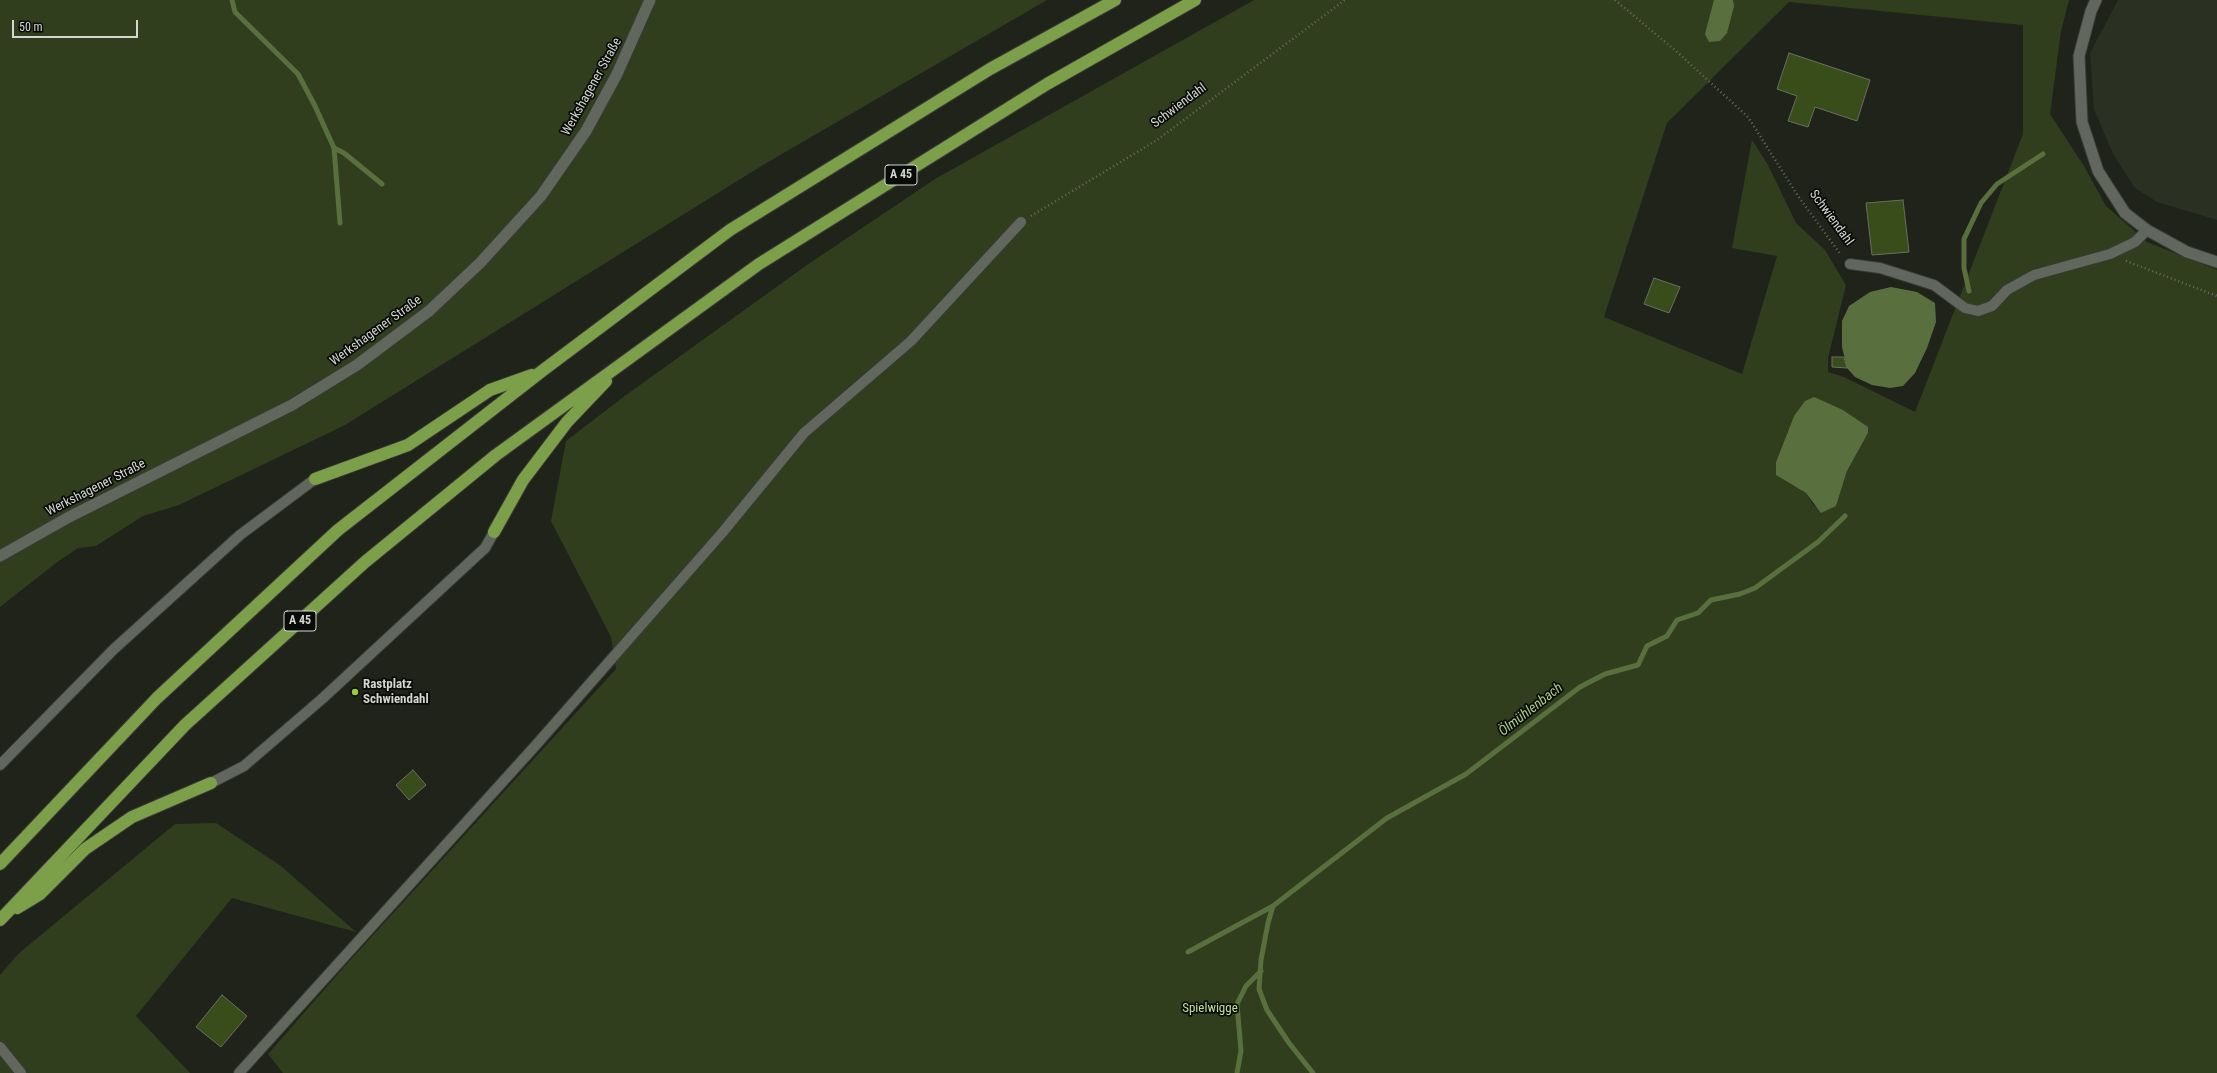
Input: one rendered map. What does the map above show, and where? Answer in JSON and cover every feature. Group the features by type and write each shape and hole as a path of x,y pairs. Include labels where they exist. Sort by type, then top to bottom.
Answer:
{"highway":[{"path":"0,864 157,698 338,530 542,371 730,230 990,69 1115,0"},
{"name":"A 45","path":"1,919 185,725 365,562 496,455 759,264 1047,84 1195,0"},
{"path":"494,532 523,480 566,422 629,357"},
{"path":"315,479 408,445 490,390 542,371"},
{"path":"1,919 40,894 85,850 132,817 211,783"}],"main road":[{"name":"Werkshagener Straße","path":"0,556 69,517 292,405 357,365 429,311 480,263 541,196 586,131 618,74 650,0"},
{"path":"2096,0 2091,12 2079,56 2082,122 2098,171 2125,212 2147,230 2187,252 2217,262"}],"lane":[{"path":"239,1073 536,746 722,533 804,433 911,341 1021,222"},
{"name":"Schwiendahl","path":"1850,264 1880,268 1934,285 1966,308 1978,311 1992,306 2007,290 2034,275 2110,254 2135,242 2147,230"},
{"path":"0,765 126,639 240,536 315,479"},
{"path":"211,783 244,766 323,698 485,548 494,532"},
{"path":"0,1047 21,1073"}],"path":[{"name":"Schwiendahl","path":"1021,222 1157,140 1345,0"},
{"name":"Schwiendahl","path":"1615,0 1676,52 1748,118 1836,252 1850,264"},
{"path":"2110,254 2217,296"}],"shaded area":[{"path":"1714,0 1733,0 1734,6 1727,33 1720,41 1709,42 1705,34"},
{"path":"2118,0 2217,0 2217,220 2157,202 2135,188 2113,154 2094,109 2090,53"},
{"path":"1891,287 1917,292 1935,303 1936,322 1927,348 1915,373 1903,386 1890,388 1872,385 1855,377 1847,368 1842,347 1842,321 1849,306 1870,292"},
{"path":"1814,397 1843,410 1868,427 1868,433 1847,471 1836,506 1821,513 1806,493 1776,475 1776,462 1794,416 1805,401"}],"green space":[{"path":"0,0 1047,0 763,165 345,425 179,505 143,516 96,546 78,548 56,563 0,607"},
{"name":"Spielwigge","path":"1254,0 2069,0 2061,31 2050,114 2084,166 2106,206 2147,242 2217,270 2217,1073 283,1073 268,1054 344,967 616,669 611,637 551,521 566,441 626,395 807,265 935,179","holes":["1789,2 2023,25 2023,134 1915,412 1844,377 1828,372 1828,358 1846,285 1825,250 1796,223 1768,165 1752,140 1732,248 1777,256 1742,374 1604,317 1667,123","1794,416 1868,433 1847,471 1836,506 1814,506 1806,493 1776,475 1776,462"]},
{"path":"216,823 281,866 356,932 232,898 136,1016 190,1073 0,1073 0,975 18,954 175,824"}],"building":[{"path":"1789,53 1870,80 1857,121 1815,107 1808,127 1788,121 1797,96 1777,89"},
{"path":"1903,200 1909,252 1872,255 1866,203"},
{"path":"1654,278 1680,287 1669,313 1644,304"},
{"path":"1832,357 1844,357 1847,368 1832,367"},
{"path":"413,770 426,785 409,800 396,785"},
{"path":"222,995 247,1016 221,1047 196,1027"}],"waterway":[{"path":"232,0 235,12 298,74 315,106 334,148 340,223"},
{"path":"334,148 344,153 382,184"},
{"name":"Ölmühlenbach","path":"1969,291 1964,268 1964,239 1981,203 1997,184 2043,154"},
{"name":"Ölmühlenbach","path":"1313,1073 1289,1043 1267,1010 1259,989 1261,960 1273,906 1387,818 1466,774 1580,687 1605,674 1638,665 1647,646 1667,636 1677,620 1698,613 1711,600 1740,594 1755,588 1818,542 1845,516"},
{"path":"1188,952 1273,906"},
{"path":"1237,1073 1241,1051 1237,1004 1246,986 1261,971"}],"place":[{"name":"Rastplatz Schwiendahl","path":"355,692"}]}
